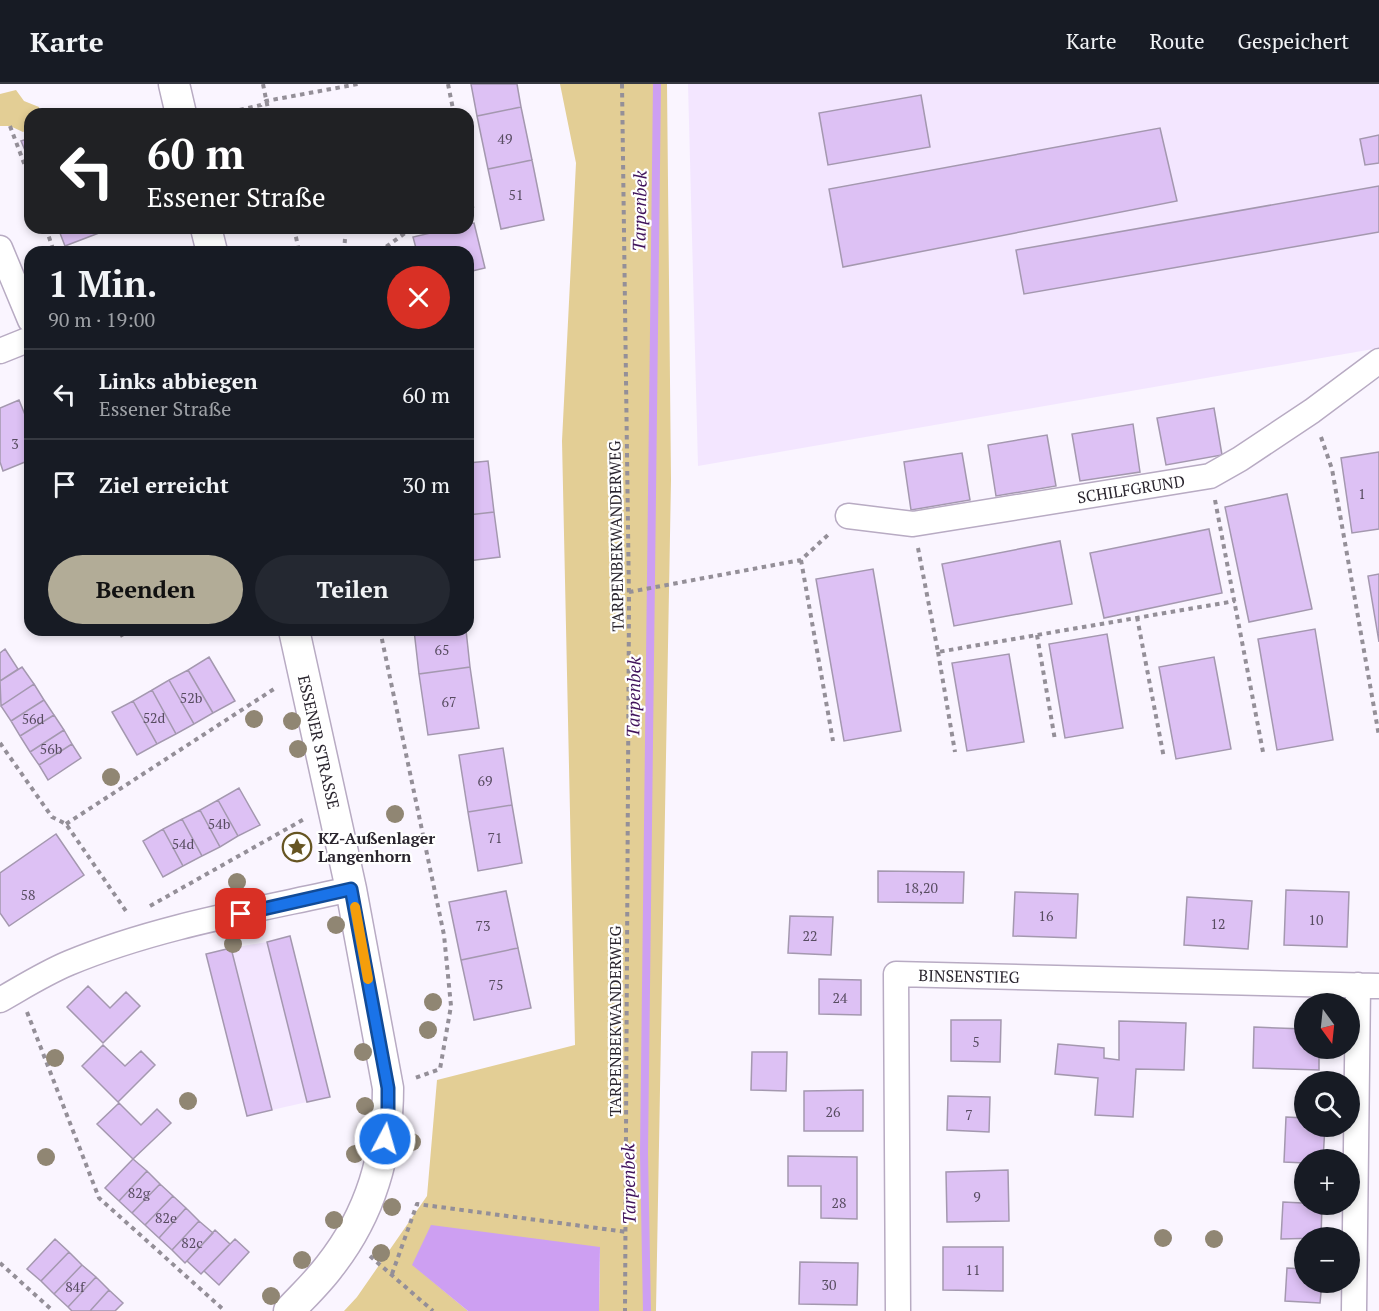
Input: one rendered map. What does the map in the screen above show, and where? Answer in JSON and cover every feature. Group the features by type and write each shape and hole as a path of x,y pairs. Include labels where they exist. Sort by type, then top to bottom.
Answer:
{"street":[{"path":"174,84 180,108"},
{"path":"0,248 24,306"},
{"path":"0,351 24,341"},
{"name":"SCHILFGRUND","path":"848,516 913,524 1210,476 1312,411 1379,361"},
{"name":"ESSENER STRASSE","path":"289,1311 328,1268 350,1238 361,1218 382,1158 388,1121 388,1088 351,889 295,636"},
{"path":"9,995 68,963 144,938 195,924 351,889"},
{"name":"BINSENSTIEG","path":"898,1311 896,974 1368,985"},
{"path":"1354,1311 1368,985"}],"path":[{"path":"263,84 268,108"},
{"path":"248,108 261,105 266,101 358,84"},
{"path":"448,84 453,108"},
{"name":"TARPENBEKWANDERWEG","path":"622,84 628,592 625,1311"},
{"path":"10,126 24,163"},
{"path":"387,246 404,234"},
{"path":"344,246 345,239"},
{"path":"1312,411 1332,469 1379,736"},
{"path":"1210,476 1263,752"},
{"path":"628,592 801,560 848,516"},
{"path":"913,524 955,752"},
{"path":"801,560 833,741"},
{"path":"938,652 1235,601"},
{"path":"1137,617 1164,758"},
{"path":"1036,635 1054,740"},
{"path":"381,636 444,935 451,1006 440,1069 388,1088"},
{"path":"66,824 303,670"},
{"path":"0,743 52,818 66,824 144,938"},
{"path":"130,917 332,803"},
{"path":"9,995 99,1198 225,1311"},
{"path":"392,1274 417,1204 627,1232"},
{"path":"350,1238 433,1311"},
{"path":"0,1263 52,1311"}],"shaded area":[{"path":"560,84 667,84 671,480 656,1311 599,1311 600,1248 413,1265 468,1311 344,1311 357,1297 427,1196 437,1080 575,1045 562,441 576,163"},
{"path":"688,84 1379,84 1379,348 698,466"},
{"path":"16,90 24,101 39,107 24,108 24,131 10,126 0,126 0,94"},
{"path":"267,942 307,1102 272,1110 231,948"},
{"path":"431,1225 600,1247 599,1311 468,1311 412,1265"}],"building":[{"path":"471,84 517,84 521,107 477,116"},
{"path":"921,95 930,147 828,165 819,113"},
{"path":"521,107 532,160 488,169 477,116"},
{"path":"1160,128 1177,201 843,267 829,189"},
{"path":"1379,135 1379,163 1365,165 1360,139"},
{"path":"532,160 544,220 501,229 488,169"},
{"path":"1379,186 1379,232 1024,294 1016,250"},
{"path":"474,223 485,268 474,271 474,246 415,246 413,237 426,234 474,234"},
{"path":"60,234 96,234 65,246"},
{"path":"19,400 24,412 24,462 3,471 0,462 0,408"},
{"path":"1214,408 1222,455 1166,465 1157,418"},
{"path":"1133,424 1140,472 1080,481 1072,434"},
{"path":"1047,435 1056,486 996,496 988,445"},
{"path":"1379,452 1379,529 1352,533 1341,458"},
{"path":"962,453 970,500 911,510 904,462"},
{"path":"488,461 494,512 474,514 474,462"},
{"path":"1287,494 1312,609 1249,622 1225,507"},
{"path":"494,512 500,557 474,560 474,514"},
{"path":"1209,529 1222,593 1104,618 1090,553"},
{"path":"1060,541 1072,604 954,626 942,564"},
{"path":"873,569 901,731 844,741 816,579"},
{"path":"1379,574 1379,642 1368,576"},
{"path":"1315,629 1333,740 1277,750 1258,639"},
{"path":"1107,634 1123,728 1065,738 1049,644"},
{"path":"415,636 467,636 470,667 419,674"},
{"path":"5,649 18,669 0,681 0,653"},
{"path":"1009,654 1024,742 967,751 952,663"},
{"path":"209,657 235,701 213,713 188,670"},
{"path":"1214,657 1231,749 1176,759 1159,667"},
{"path":"22,667 34,684 1,706 0,681"},
{"path":"470,667 479,728 428,735 419,674"},
{"path":"188,670 213,713 194,724 169,680"},
{"path":"169,680 194,724 176,734 152,690"},
{"path":"34,684 44,700 11,721 1,706"},
{"path":"152,690 176,734 157,744 133,701"},
{"path":"44,700 54,715 20,736 11,721"},
{"path":"133,701 157,744 137,755 112,712"},
{"path":"54,715 64,730 30,752 20,736"},
{"path":"64,730 72,744 39,765 30,752"},
{"path":"72,744 81,758 48,780 39,765"},
{"path":"503,748 512,805 468,812 459,755"},
{"path":"239,788 260,825 238,836 218,800"},
{"path":"218,800 238,836 220,847 200,810"},
{"path":"512,805 522,863 478,871 468,812"},
{"path":"200,810 220,847 202,856 182,819"},
{"path":"182,819 202,856 183,866 163,829"},
{"path":"163,829 183,866 163,877 143,841"},
{"path":"56,834 84,875 9,926 0,913 0,873"},
{"path":"878,871 964,872 963,903 878,902"},
{"path":"1286,890 1349,892 1347,947 1284,945"},
{"path":"506,891 518,948 461,960 449,902"},
{"path":"1015,892 1078,894 1076,938 1013,936"},
{"path":"1187,897 1252,901 1248,949 1184,945"},
{"path":"790,916 833,917 831,955 788,953"},
{"path":"290,936 330,1097 307,1102 267,942"},
{"path":"231,948 272,1110 247,1116 206,954"},
{"path":"518,948 531,1008 474,1020 461,960"},
{"path":"819,979 861,980 861,1015 819,1014"},
{"path":"88,986 110,1008 126,992 140,1006 103,1043 67,1007"},
{"path":"951,1020 1001,1020 1000,1062 951,1061"},
{"path":"1119,1021 1186,1023 1184,1070 1136,1069 1133,1117 1095,1115 1098,1078 1055,1074 1058,1044 1104,1048 1104,1058 1119,1060"},
{"path":"1254,1027 1294,1029 1294,1059 1319,1059 1319,1070 1253,1068"},
{"path":"103,1045 125,1066 141,1051 155,1065 118,1102 82,1066"},
{"path":"752,1052 787,1052 786,1091 751,1090"},
{"path":"863,1090 863,1131 804,1131 804,1091"},
{"path":"948,1096 990,1097 989,1132 947,1130"},
{"path":"119,1103 141,1125 157,1109 171,1123 133,1159 97,1124"},
{"path":"1286,1117 1294,1117 1294,1137 1324,1137 1324,1149 1294,1149 1294,1162 1284,1162"},
{"path":"788,1156 857,1157 857,1219 821,1218 821,1186 788,1186"},
{"path":"133,1159 147,1171 119,1201 105,1188"},
{"path":"1008,1170 1009,1221 947,1222 946,1172"},
{"path":"147,1171 160,1184 132,1213 119,1201"},
{"path":"160,1184 173,1196 145,1225 132,1213"},
{"path":"173,1196 186,1208 159,1238 145,1225"},
{"path":"1283,1202 1294,1203 1294,1215 1322,1215 1321,1227 1294,1227 1294,1239 1281,1239"},
{"path":"186,1208 199,1221 172,1250 159,1238"},
{"path":"199,1221 213,1233 185,1263 172,1250"},
{"path":"215,1230 230,1244 201,1274 187,1261"},
{"path":"55,1239 69,1252 41,1281 27,1269"},
{"path":"235,1239 249,1252 219,1285 204,1271"},
{"path":"943,1247 1003,1247 1003,1291 943,1290"},
{"path":"69,1252 82,1265 54,1294 41,1281"},
{"path":"800,1262 858,1263 857,1305 799,1304"},
{"path":"82,1265 96,1277 68,1307 54,1294"},
{"path":"1287,1268 1294,1268 1294,1293 1321,1293 1320,1303 1285,1301"},
{"path":"96,1277 109,1290 90,1311 72,1311 68,1307"},
{"path":"109,1290 123,1303 115,1311 90,1311"}],"waterway":[{"name":"Tarpenbek","path":"647,1311 644,1153 657,84"}],"slow traffic":[{"path":"355,907 368,979"}],"place":[{"name":"KZ-Außenlager Langenhorn","path":"297,847"}],"route":[{"path":"241,914 351,889 388,1088 388,1121 385,1139"}]}
